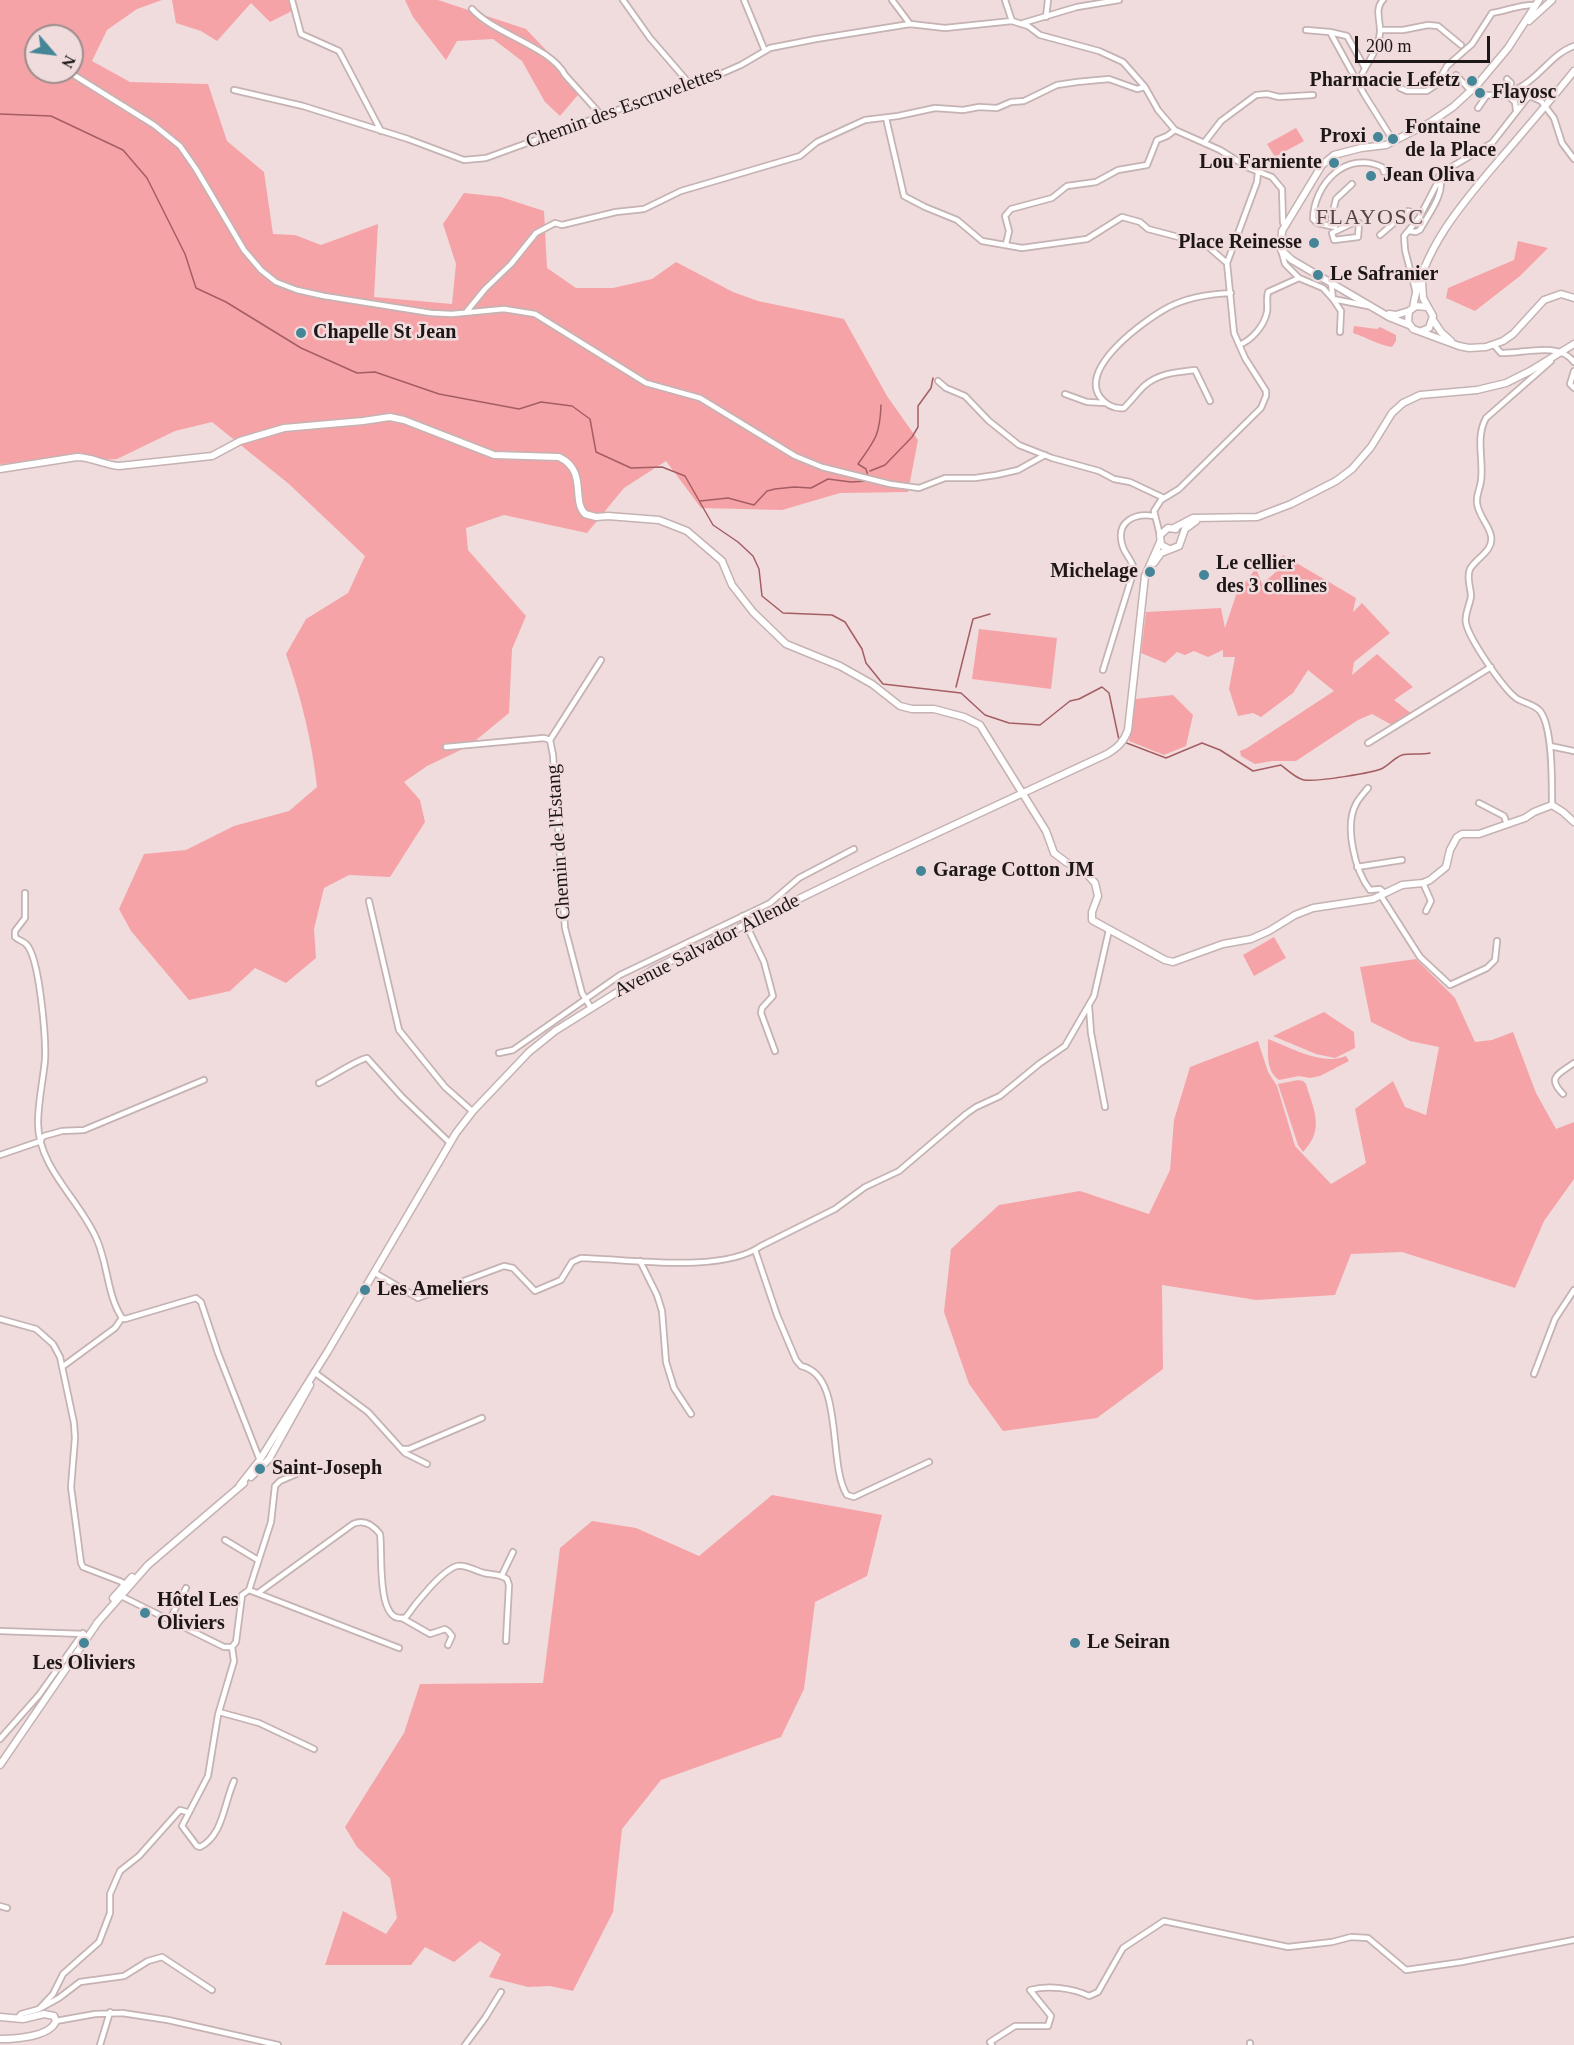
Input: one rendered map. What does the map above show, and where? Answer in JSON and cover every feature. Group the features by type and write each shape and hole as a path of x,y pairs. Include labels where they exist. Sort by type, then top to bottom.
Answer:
{"main road":[{"path":"1524,26 1552,0"},
{"path":"1537,2 1524,26 1479,87 1438,117 1392,142 1334,155 1317,173 1286,225 1281,235 1281,250 1302,267 1413,329 1459,346 1478,348 1494,345 1513,334 1544,300 1561,294 1574,298"},
{"path":"1409,325 1407,318 1424,270 1434,248 1455,214 1574,72"},
{"path":"1424,270 1421,290 1427,307 1432,312 1433,320 1444,337 1459,346"},
{"path":"1380,311 1396,315 1420,305 1427,307"},
{"path":"1422,331 1429,328 1433,320"},
{"path":"1145,586 1147,570 1160,538 1171,528 1193,518 1257,518 1292,504 1336,481 1352,469 1367,453 1392,413 1403,403 1420,395 1490,388 1530,371 1574,346"},
{"path":"0,468 77,457 88,458 109,466 119,466 212,456 240,441 284,428 363,422 390,417 404,420 494,455 559,457 573,470 579,490 579,504 585,514 596,517 659,520 687,531 722,561 732,585 753,612 786,644 840,666 872,684 900,706 912,709 934,709 974,721 984,729 1046,831 1054,853 1085,872 1095,883 1098,896 1091,917 1095,922 1158,957 1173,962 1223,944 1260,936 1295,915 1313,908 1364,901 1383,895 1401,885 1423,884 1437,877 1446,867 1453,842 1462,834 1479,834 1552,805 1574,822"},
{"path":"1145,586 1157,559 1168,549 1179,546 1181,537 1189,524 1204,518"},
{"path":"1171,528 1179,531 1181,537"},
{"path":"1160,538 1163,547 1168,549"},
{"name":"Avenue Salvador Allende","path":"240,1485 260,1461 315,1373 450,1143 472,1111 529,1052 555,1031 654,969 1107,754 1122,741 1128,730 1145,586"},
{"path":"1007,800 1028,800"},
{"name":"Avenue Salvador Allende","path":"121,1591 264,1464 274,1450 315,1373"},
{"name":"Avenue Salvador Allende","path":"0,1765 20,1738 86,1634 130,1579 148,1565"},
{"path":"0,2017 17,2019 49,2014 54,2016 56,2021 53,2028 40,2034 0,2039"}],"street":[{"path":"292,0 300,34 339,51 381,131"},
{"path":"623,0 650,38 688,82"},
{"path":"744,0 765,51"},
{"path":"892,0 910,24"},
{"path":"1005,0 1012,21"},
{"path":"1046,17 1047,0"},
{"path":"1018,23 1029,22 1077,7 1119,0"},
{"path":"1359,82 1377,49 1380,30 1378,8 1383,0"},
{"path":"1400,88 1407,91 1427,91 1432,88 1447,66 1472,44 1492,13 1537,2"},
{"path":"472,9 551,59 602,116"},
{"name":"Chemin des Escruvelettes","path":"234,90 303,106 408,139 464,160 473,160 486,158 602,116 688,82 718,75 765,51 816,39 910,24 945,28 1012,21 1028,26 1040,34 1109,54 1123,62 1145,87 1158,110 1175,130"},
{"path":"1380,30 1438,26 1461,45"},
{"path":"1306,30 1347,36 1365,68"},
{"path":"1330,32 1392,142"},
{"path":"1478,108 1485,96 1508,93 1517,89 1549,61 1567,48 1574,46"},
{"path":"1456,75 1471,91"},
{"path":"466,312 485,289 511,264 536,233 555,223 562,225 616,212 644,209 681,191 800,156 817,142 865,120 935,108 963,110 979,107 997,108 1024,100 1057,85 1077,82 1109,79 1137,88 1145,87"},
{"path":"1507,80 1511,83 1508,93"},
{"path":"84,81 154,125 180,146 244,250 261,270 276,282 297,290 431,313 504,309 535,314 646,383 700,398 795,456 822,467 890,484 919,488 945,478 975,478 1018,470 1045,455"},
{"path":"1508,93 1536,98 1545,106 1554,118 1562,143 1574,159"},
{"path":"1508,93 1515,102 1516,110"},
{"path":"1204,143 1221,121 1256,95 1267,94 1279,97 1313,95"},
{"path":"1416,293 1405,250 1404,236 1419,218 1439,176 1492,142 1528,97"},
{"path":"886,118 904,196 957,220 982,241 1023,248 1087,239 1122,217 1140,222 1148,229 1205,244 1227,263"},
{"path":"1006,244 1009,231 1005,216 1011,209 1052,198 1067,186 1096,182 1118,170 1147,165 1157,140 1175,130 1272,177 1282,189 1283,223 1286,225"},
{"path":"1352,184 1336,199 1331,219 1335,227 1317,223 1313,219 1313,209 1326,180 1337,170 1349,164 1370,162 1382,167 1384,172"},
{"path":"1160,538 1155,507 1179,489 1261,408 1264,402 1266,392 1234,333 1227,263 1257,182 1258,172"},
{"path":"1317,173 1326,180"},
{"path":"1409,231 1420,230 1441,190 1442,181 1439,176"},
{"path":"1380,235 1409,211"},
{"path":"1359,223 1359,226 1358,237 1334,240 1332,233 1343,227 1359,223"},
{"path":"1281,250 1285,264 1299,278 1323,288 1334,299 1341,311 1340,332"},
{"path":"1239,345 1249,341 1264,319 1268,292 1299,278"},
{"path":"1331,283 1334,299"},
{"path":"1210,401 1195,369 1176,371 1157,378 1145,385 1124,408 1115,409 1106,404 1099,396 1096,384 1101,368 1111,351 1151,318 1184,300 1209,294 1231,293"},
{"path":"1334,299 1373,307"},
{"path":"1494,345 1501,353 1549,350 1563,352 1574,362"},
{"path":"1550,359 1551,361 1486,418 1482,425 1481,481 1477,505 1492,540 1490,547 1469,570 1468,584 1471,596 1466,622 1475,643 1515,697 1541,712 1550,746 1552,805"},
{"path":"1574,371 1570,379 1570,384 1574,388"},
{"path":"938,381 946,388 965,396 989,421 1018,445 1099,471 1164,498"},
{"path":"1065,394 1087,402 1106,404"},
{"path":"1103,670 1134,570 1122,545 1124,528 1131,518 1137,515 1155,518 1171,528"},
{"path":"550,740 601,660"},
{"path":"1368,743 1399,726 1491,667"},
{"name":"Chemin de l'Estang","path":"446,747 544,738 550,740 553,755 564,928 586,999 591,1008"},
{"path":"1550,746 1574,751"},
{"path":"1368,788 1355,805 1352,819 1352,853 1370,890 1380,889 1420,957 1450,985 1487,968 1495,960 1497,941"},
{"path":"1479,803 1504,816 1507,824"},
{"path":"499,1053 513,1050 620,975 770,903 799,878 854,849"},
{"path":"1357,867 1402,860"},
{"path":"1423,884 1431,901 1426,911"},
{"path":"25,893 25,918 15,931 15,937 26,944 38,975 45,1059 38,1125 41,1140 52,1168 98,1241 106,1273 122,1318"},
{"path":"369,902 399,1030 445,1087 472,1111"},
{"path":"742,916 764,962 773,996 762,1008 761,1013 775,1051"},
{"path":"375,1273 418,1298 504,1266 513,1268 535,1291 561,1280 576,1259 713,1261 755,1250 835,1209 865,1187 899,1171 966,1114 1000,1096 1065,1046 1094,996 1109,930"},
{"path":"1089,1005 1091,1033 1106,1107"},
{"path":"319,1083 360,1059 367,1058 402,1097 450,1143"},
{"path":"1563,1094 1555,1086 1555,1079 1574,1063"},
{"path":"0,1155 41,1140 44,1136 62,1131 84,1130 204,1080"},
{"path":"755,1250 777,1315 796,1360 801,1366 816,1374 829,1399 837,1463 847,1495 854,1497 929,1462"},
{"path":"640,1261 657,1295 662,1311 666,1362 674,1388 691,1414"},
{"path":"1534,1374 1555,1319 1574,1290"},
{"path":"122,1318 196,1298 201,1302 260,1461 253,1476"},
{"path":"62,1367 115,1328 122,1318"},
{"path":"0,1319 36,1329 53,1344 60,1357 74,1423 71,1487 83,1567 122,1582 121,1591 131,1600 224,1647 232,1647"},
{"path":"315,1373 368,1412 402,1449 427,1464"},
{"path":"402,1449 409,1449 482,1418"},
{"path":"234,1781 215,1834 200,1848 186,1834 182,1826 208,1776 219,1712 234,1661 232,1647 236,1642 242,1595 249,1590 271,1522 275,1486 280,1481 315,1466"},
{"path":"258,1593 353,1524 363,1522 375,1528 380,1534 383,1599 392,1615 430,1634 448,1630 452,1636 448,1645"},
{"path":"225,1540 258,1560"},
{"path":"501,1575 513,1552"},
{"path":"402,1618 406,1617 423,1594 458,1566 501,1575 507,1579 509,1585 506,1641"},
{"path":"170,1619 186,1588"},
{"path":"249,1590 399,1648"},
{"path":"0,1631 86,1634"},
{"path":"0,1739 39,1695 86,1634"},
{"path":"219,1712 259,1723 314,1749"},
{"path":"10,1730 20,1738"},
{"path":"39,2009 53,1994 63,1974 99,1942 110,1913 110,1894 120,1870 139,1856 180,1810 188,1812"},
{"path":"0,1906 7,1908"},
{"path":"992,2045 990,2042 1015,2026 1048,2026 1051,2016 1030,1990 1039,1987 1077,1990 1089,1996 1098,1992 1123,1948 1164,1921 1288,1947 1332,1942 1351,1937 1368,1938 1406,1970 1462,1962 1574,1940"},
{"path":"17,2019 21,2014 39,2009 59,1998 80,1982 124,1976 148,1960 162,1957 212,1990"},
{"path":"465,2045 501,1992"},
{"path":"56,2021 110,2013 168,2020 278,2045"},
{"path":"100,2045 110,2013"}],"shaded area":[{"path":"0,0 162,0 137,9 107,30 92,61 130,82 208,84 227,141 264,172 273,234 295,235 321,245 378,224 374,297 452,304 456,264 443,224 464,193 501,197 544,211 547,268 576,288 613,288 652,279 676,262 733,292 758,301 844,319 887,396 918,440 908,492 840,493 782,510 701,508 666,461 624,488 587,533 504,515 466,528 468,550 526,616 512,649 509,713 469,746 427,766 404,782 420,800 425,822 390,877 349,875 324,888 314,929 316,958 286,983 255,968 230,991 189,1000 131,931 119,909 144,854 186,850 234,826 289,811 317,787 305,719 286,654 306,619 348,593 365,556 289,484 212,422 175,431 117,459 0,464"},
{"path":"172,0 294,0 292,11 270,22 251,3 217,41 201,31 176,23"},
{"path":"405,0 438,0 526,29 583,89 560,116 545,102 522,61 493,39 457,41 446,60 413,17"},
{"path":"1296,128 1304,141 1275,157 1267,144"},
{"path":"1518,241 1548,248 1520,276 1475,311 1446,298 1448,288 1514,260"},
{"path":"1354,326 1377,329 1380,327 1396,335 1396,341 1392,347 1382,345 1353,333"},
{"path":"1283,555 1356,598 1353,612 1362,603 1390,633 1354,662 1352,675 1377,654 1413,687 1394,700 1412,714 1392,725 1372,714 1358,720 1296,761 1255,764 1241,756 1240,751 1334,691 1308,670 1293,693 1261,717 1253,713 1238,716 1229,689 1235,657 1223,657 1223,650 1208,657 1194,651 1185,655 1177,652 1165,663 1141,653 1146,612 1221,608 1225,628 1236,595 1256,568 1262,584 1277,571 1275,565"},
{"path":"979,629 1057,638 1051,689 972,679"},
{"path":"1173,695 1193,715 1186,746 1164,755 1129,741 1135,699"},
{"path":"1274,937 1286,958 1254,976 1243,955"},
{"path":"1416,959 1455,998 1475,1042 1492,1040 1513,1032 1536,1093 1556,1129 1574,1122 1574,1179 1544,1221 1515,1288 1402,1252 1351,1254 1335,1295 1256,1300 1162,1285 1163,1369 1097,1418 1003,1431 969,1384 944,1312 951,1249 999,1205 1080,1191 1149,1214 1170,1170 1174,1120 1190,1067 1258,1041 1268,1072 1277,1086 1295,1146 1331,1184 1366,1163 1355,1109 1393,1081 1405,1107 1426,1115 1439,1047 1410,1041 1371,1022 1360,967"},
{"path":"1324,1012 1354,1032 1355,1048 1335,1058 1316,1054 1273,1036"},
{"path":"1268,1039 1317,1057 1337,1059 1346,1056 1349,1061 1320,1076 1310,1078 1299,1076 1279,1080 1270,1067"},
{"path":"1298,1080 1306,1084 1316,1120 1314,1135 1303,1152 1298,1145 1278,1084"},
{"path":"772,1495 882,1515 867,1576 815,1602 804,1689 781,1737 661,1780 622,1829 613,1912 573,1991 550,1986 528,1987 489,1977 501,1954 480,1941 454,1962 425,1947 411,1965 325,1965 343,1911 386,1934 397,1918 390,1878 357,1847 345,1827 404,1733 420,1684 543,1683 560,1548 592,1521 636,1528 699,1556"}],"waterway":[{"path":"0,114 51,116 123,150 147,178 185,254 196,288 226,302 301,348 357,373 375,372 439,394 519,409 541,402 572,406 590,419 596,452 631,468 662,467 685,476 713,525 738,542 753,556 759,569 762,596 783,613 832,615 845,622 862,649 866,663 883,684 961,693 985,715 1009,723 1040,725 1070,701 1102,687 1109,693 1119,740"},
{"path":"870,471 885,465 912,437 918,427 918,406 931,388 933,378"},
{"path":"868,476 866,469 858,464 876,437 881,405"},
{"path":"700,501 728,498 754,505 767,491 775,489 811,488 828,479 851,482 867,481"},
{"path":"956,687 973,619 990,614"},
{"path":"1124,742 1166,758 1202,743 1220,750 1253,771 1281,765 1304,780 1368,772 1383,768 1402,755 1430,753"}],"tunnel":[{"path":"1480,88 1486,93"}],"place":[{"name":"Pharmacie Lefetz","path":"1472,81"},
{"name":"Flayosc","path":"1480,93"},
{"name":"Proxi","path":"1378,137"},
{"name":"Fontaine de la Place","path":"1393,139"},
{"name":"Lou Farniente","path":"1334,163"},
{"name":"Jean Oliva","path":"1371,176"},
{"name":"Place Reinesse","path":"1314,243"},
{"name":"Le Safranier","path":"1318,275"},
{"name":"Chapelle St Jean","path":"301,333"},
{"name":"Michelage","path":"1150,572"},
{"name":"Le cellier des 3 collines","path":"1204,575"},
{"name":"Garage Cotton JM","path":"921,871"},
{"name":"Les Ameliers","path":"365,1290"},
{"name":"Saint-Joseph","path":"260,1469"},
{"name":"Hôtel Les Oliviers","path":"145,1613"},
{"name":"Les Oliviers","path":"84,1643"},
{"name":"Le Seiran","path":"1075,1643"}],"district":[{"name":"FLAYOSC","path":"1370,218"}]}
